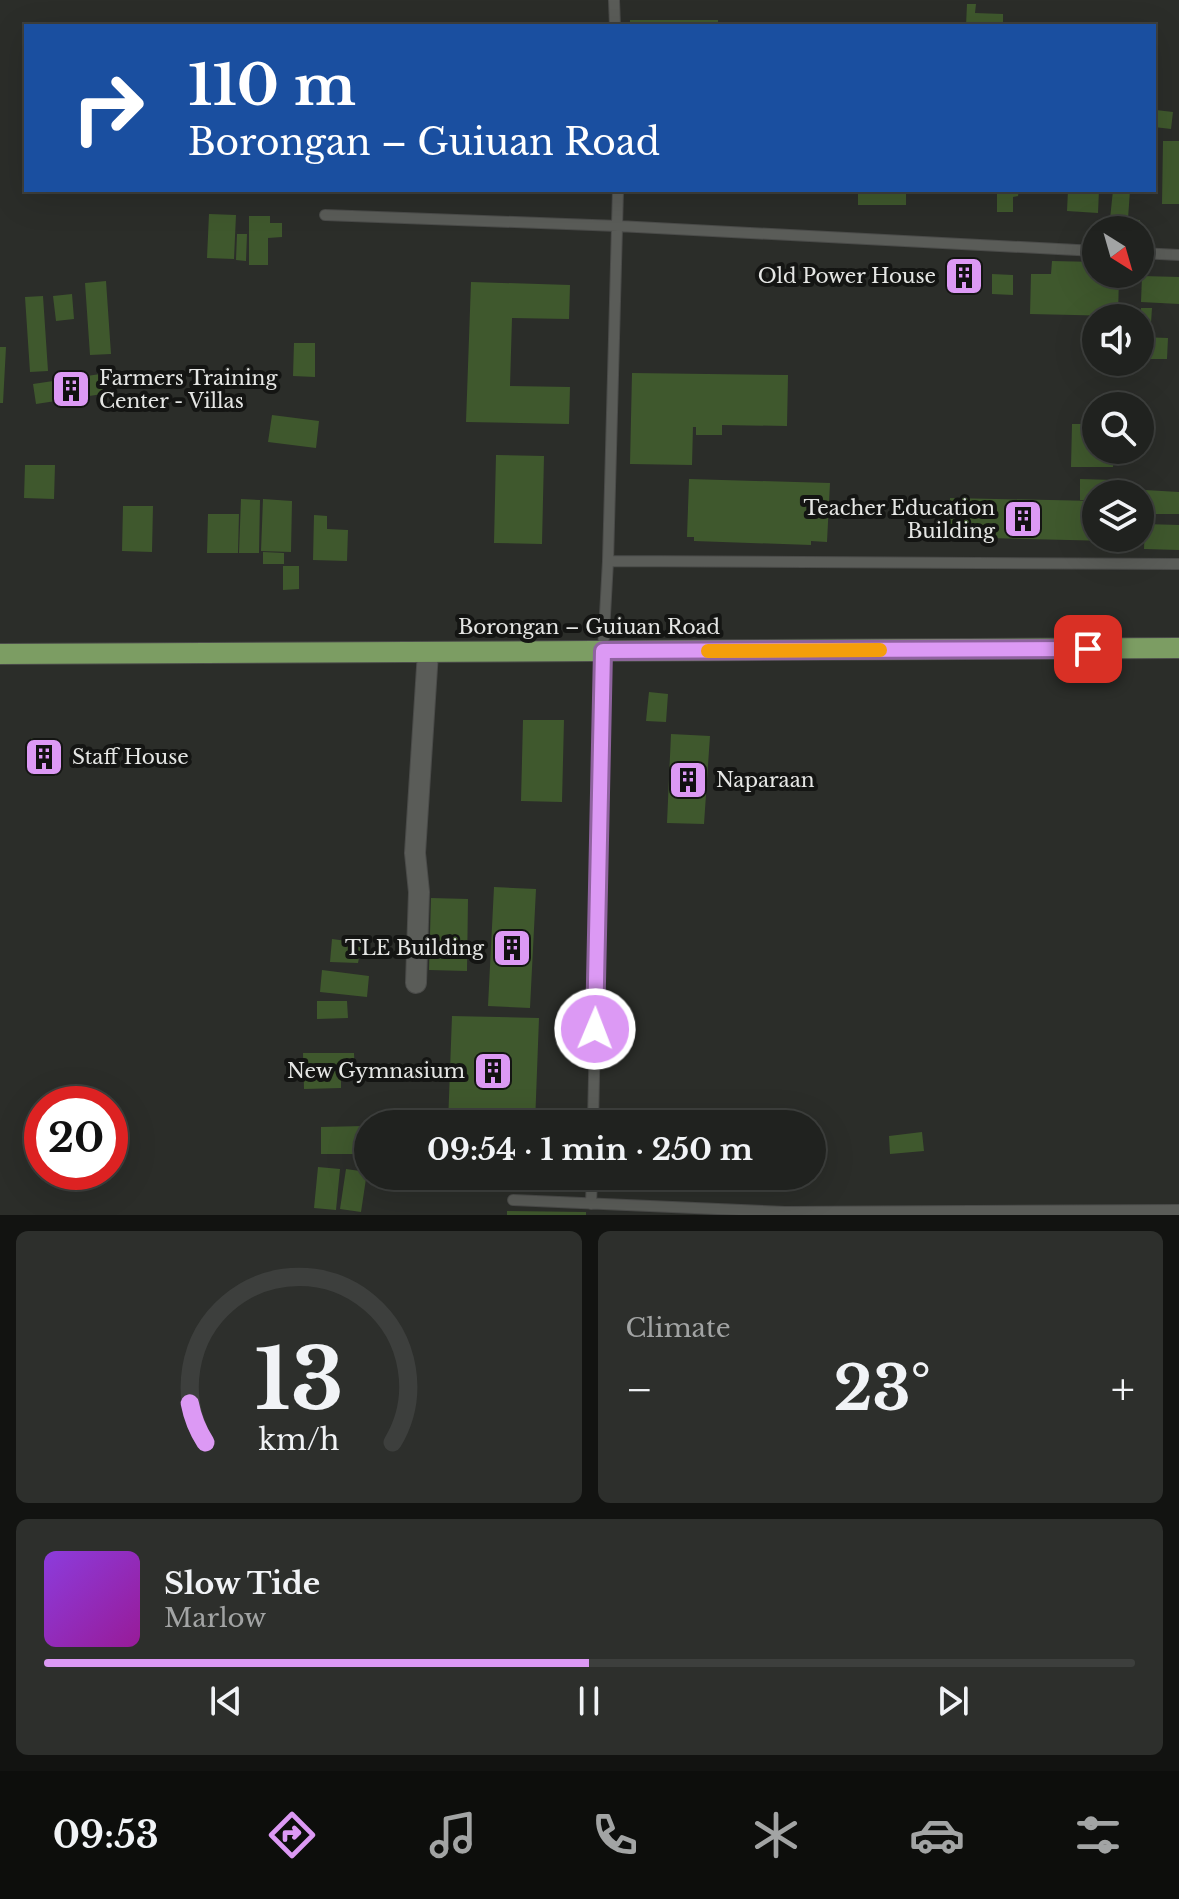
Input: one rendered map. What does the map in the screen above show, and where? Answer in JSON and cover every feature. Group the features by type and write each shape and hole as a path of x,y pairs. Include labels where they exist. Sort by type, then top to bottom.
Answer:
{"main road":[{"name":"Borongan – Guiuan Road","path":"0,654 1179,648"}],"street":[{"path":"416,983 419,892 415,853 428,652"}],"lane":[{"path":"614,0 615,24"},
{"path":"593,1110 603,651 618,192"},
{"path":"325,215 618,226 1082,250"},
{"path":"1154,254 1179,255"},
{"path":"608,561 1179,564"},
{"path":"591,1204 592,1190"},
{"path":"513,1200 785,1212 1179,1210"}],"building":[{"path":"967,4 976,4 975,13 1003,14 1003,24 966,24"},
{"path":"630,20 718,20 718,24 630,24"},
{"path":"1156,110 1173,112 1171,129 1156,127"},
{"path":"1163,141 1179,141 1179,204 1162,204"},
{"path":"858,192 906,192 906,205 858,205"},
{"path":"997,192 1019,192 1018,196 1013,197 1013,212 997,212"},
{"path":"1068,192 1099,192 1098,213 1067,211"},
{"path":"1113,192 1130,192 1128,216 1110,216"},
{"path":"209,214 236,215 234,259 207,258"},
{"path":"249,216 270,216 270,223 282,223 282,237 268,238 268,265 249,265"},
{"path":"237,234 247,234 246,261 236,260"},
{"path":"1052,261 1082,262 1082,288 1119,288 1118,304 1082,304 1082,315 1030,314 1031,274 1051,274"},
{"name":"Old Power House","path":"953,264 978,266 976,289 951,287"},
{"path":"992,274 1013,275 1013,295 992,294"},
{"path":"1154,276 1179,277 1179,304 1141,302 1142,288 1154,288"},
{"path":"106,281 111,354 90,355 85,283"},
{"path":"471,282 570,285 569,319 512,318 510,386 570,387 569,424 466,422"},
{"path":"72,294 74,319 56,321 53,296"},
{"name":"Farmers Training Center - Villas","path":"43,296 48,371 30,372 25,297"},
{"path":"1154,338 1168,338 1167,359 1154,359"},
{"path":"294,343 315,343 315,377 293,376"},
{"path":"0,347 6,347 3,403 0,403"},
{"name":"Farmers Training Center - Villas","path":"107,373 109,393 36,404 33,384"},
{"path":"632,373 788,375 787,426 722,425 722,435 696,435 696,427 693,427 692,465 630,464"},
{"path":"272,415 319,421 316,448 268,442"},
{"path":"1072,424 1082,424 1082,464 1113,464 1113,467 1071,467"},
{"path":"496,455 544,456 542,544 494,543"},
{"path":"25,465 55,465 54,499 24,498"},
{"path":"689,479 830,483 827,542 811,541 811,545 694,541 694,537 687,537"},
{"path":"1080,479 1114,480 1082,480 1080,500"},
{"path":"1154,491 1179,492 1179,514 1154,514"},
{"name":"Teacher Education Building","path":"950,498 1082,501 1082,540 948,537"},
{"path":"241,499 260,500 259,553 239,553"},
{"path":"263,499 292,501 291,552 261,551"},
{"path":"123,506 153,506 152,552 122,551"},
{"path":"208,514 239,514 238,553 207,553"},
{"path":"314,515 327,516 327,529 348,530 347,561 313,560"},
{"path":"1154,524 1179,525 1179,550 1154,549"},
{"path":"263,552 284,553 284,564 263,564"},
{"path":"283,566 299,566 299,589 283,590"},
{"path":"649,692 668,694 666,722 646,721"},
{"path":"523,720 564,720 562,802 521,801"},
{"name":"Naparaan","path":"671,734 710,736 704,824 667,823"},
{"name":"Staff House","path":"31,738 59,740 56,776 28,774"},
{"name":"TLE Building","path":"494,887 536,889 530,1008 488,1006"},
{"path":"431,898 468,899 467,971 429,970"},
{"path":"332,939 362,943 358,963 330,962"},
{"path":"322,970 369,976 367,997 320,992"},
{"path":"317,1001 347,1001 348,1018 317,1019"},
{"name":"New Gymnasium","path":"452,1016 539,1018 536,1110 449,1110"},
{"path":"303,1053 354,1053 355,1079 341,1080 341,1088 304,1089"},
{"path":"354,1126 354,1154 321,1154 321,1127"},
{"path":"922,1132 924,1151 890,1154 889,1136"},
{"path":"318,1167 340,1169 336,1210 314,1208"},
{"path":"346,1169 354,1170 354,1190 364,1190 361,1212 340,1209"},
{"path":"507,1211 586,1212 586,1215 507,1215"}],"slow traffic":[{"path":"708,651 880,650"}],"place":[{"name":"Old Power House","path":"964,276"},
{"name":"Farmers Training Center - Villas","path":"71,389"},
{"name":"Teacher Education Building","path":"1023,519"},
{"name":"Staff House","path":"44,757"},
{"name":"Naparaan","path":"688,780"},
{"name":"TLE Building","path":"512,948"},
{"name":"New Gymnasium","path":"493,1071"}],"route":[{"path":"595,1029 603,651 1088,649"}]}
